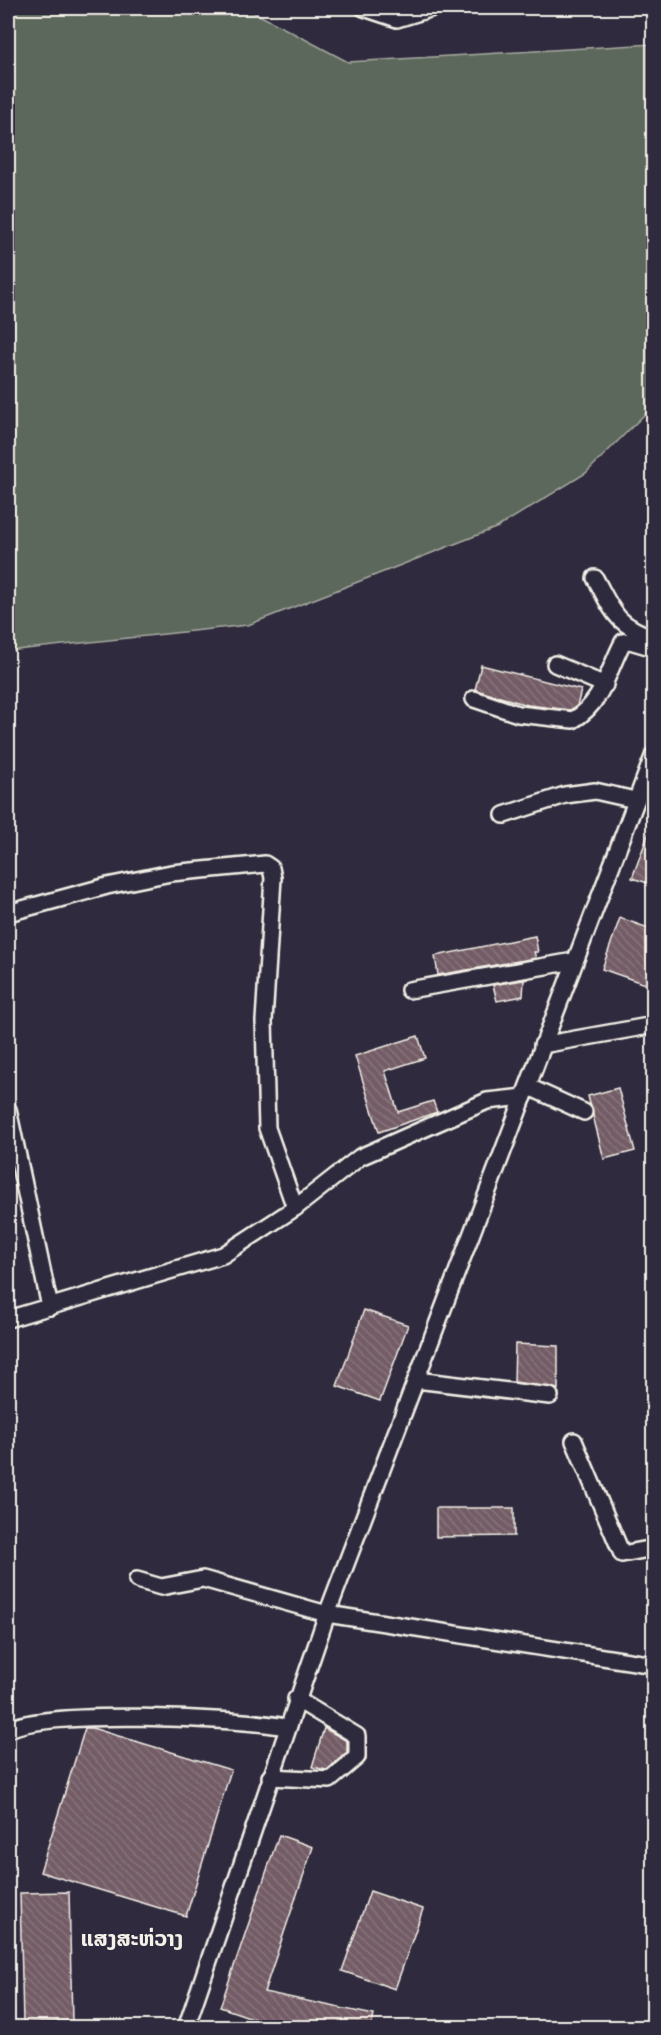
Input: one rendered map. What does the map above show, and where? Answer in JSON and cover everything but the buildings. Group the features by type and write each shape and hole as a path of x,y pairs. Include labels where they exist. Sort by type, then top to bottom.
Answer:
{"street":[{"path":"364,8 397,19 433,8"},
{"path":"595,578 617,619 631,630 654,638"},
{"path":"474,699 518,714 573,720 594,702 605,685 623,642 630,641 654,648"},
{"path":"555,664 605,685"},
{"path":"186,2028 286,1727 327,1614 654,754"},
{"path":"504,814 565,795 595,791 635,800"},
{"path":"8,913 107,886 171,873 266,864 271,868 273,878 264,1021 267,1128 268,1138 295,1208"},
{"path":"409,990 574,961"},
{"path":"542,1045 654,1025"},
{"path":"8,1319 213,1259 295,1208 360,1157 487,1101 526,1092 584,1112"},
{"path":"8,1109 50,1306"},
{"path":"416,1380 550,1396"},
{"path":"574,1441 622,1554 654,1548"},
{"path":"137,1580 161,1587 203,1579 327,1614 654,1665"},
{"path":"270,1777 330,1780 357,1757 357,1736 296,1699"},
{"path":"8,1730 17,1725 44,1719 110,1718 262,1722 286,1727"}],"green space":[{"path":"8,8 246,8 348,62 653,44 653,406 586,473 498,527 248,625 8,651"}],"district":[{"name":"ແສງສະຫ່ວາງ","path":"132,1938"}]}
